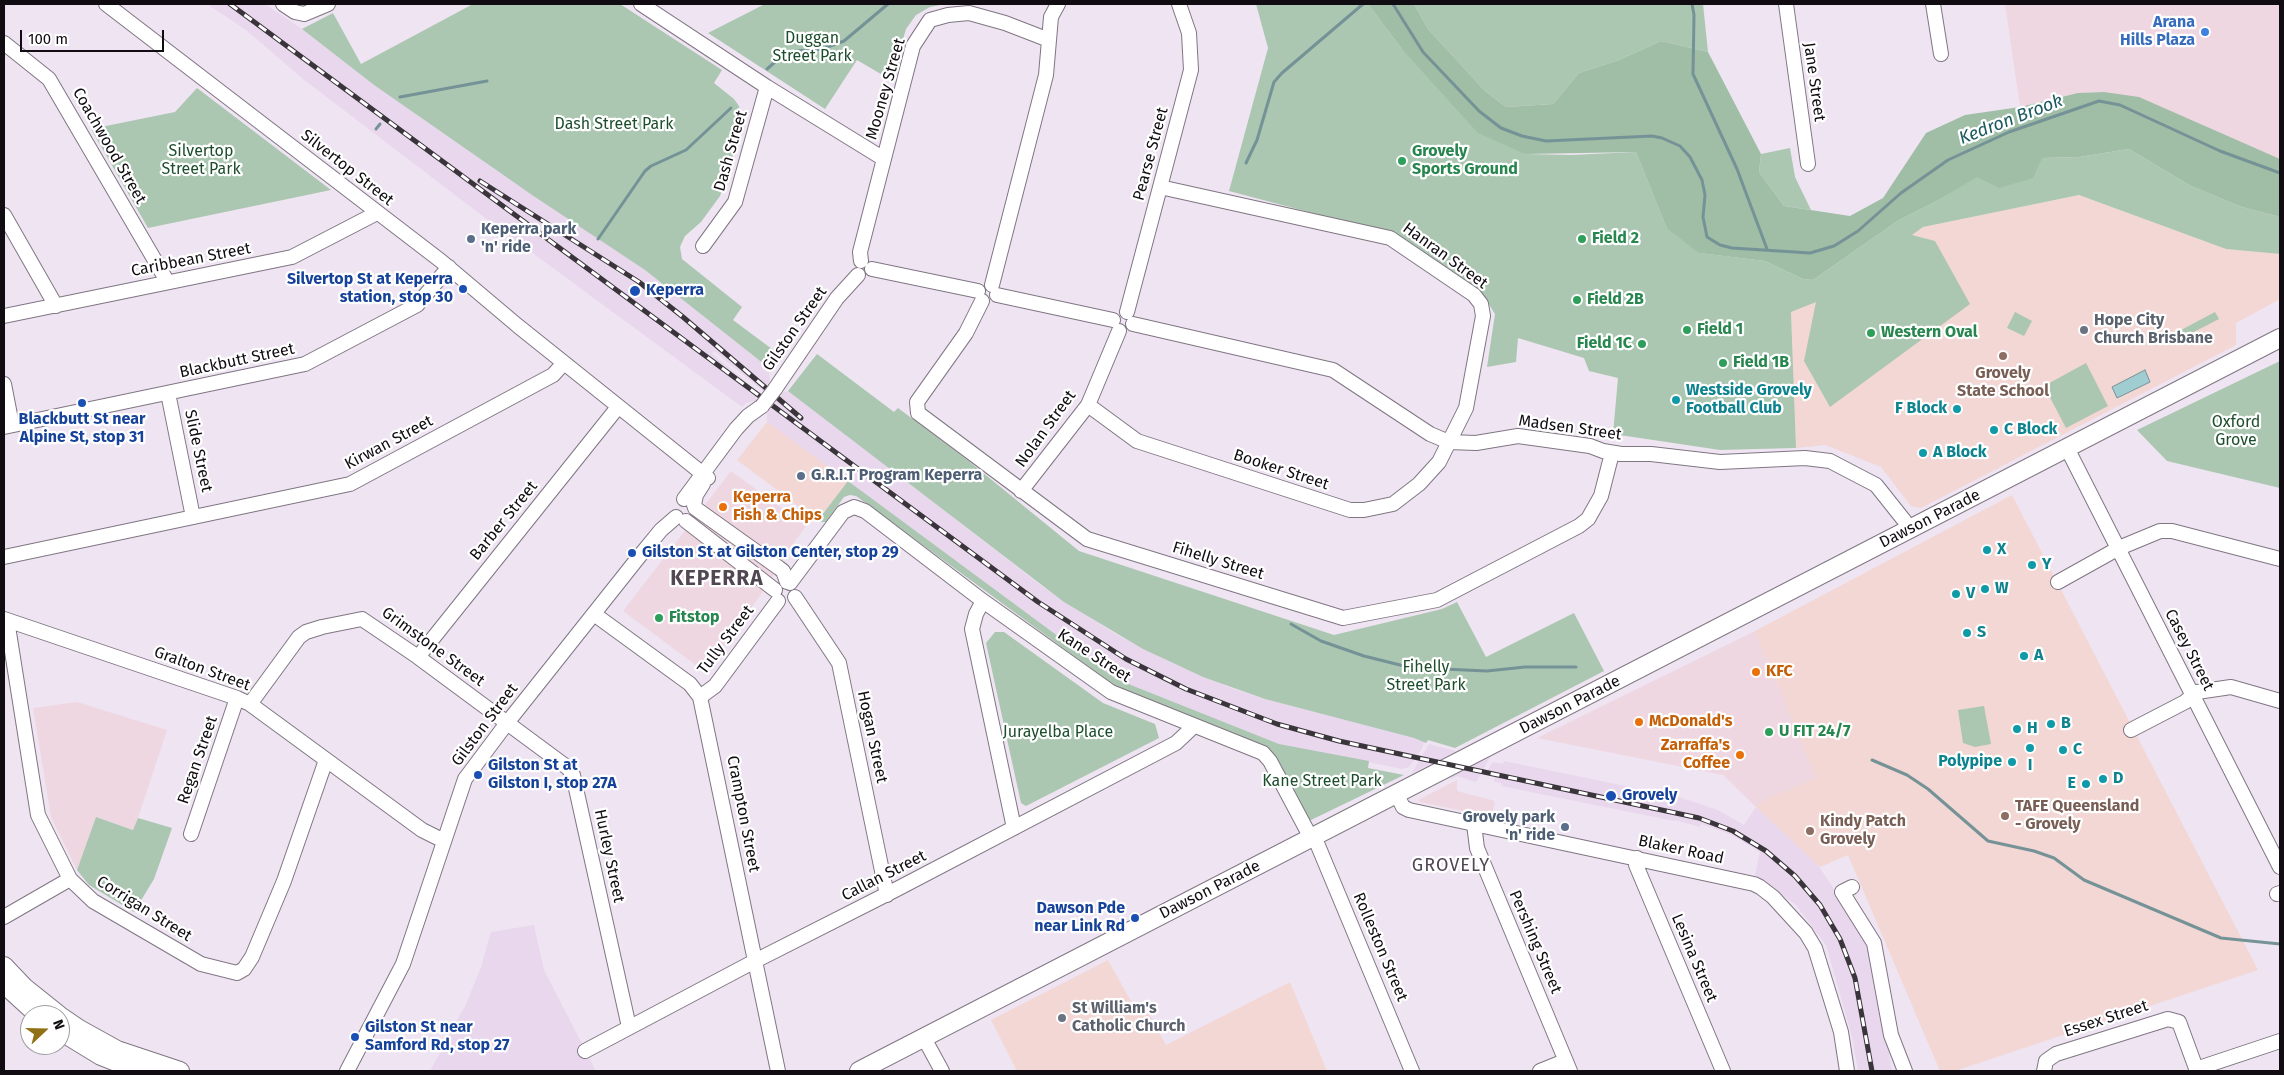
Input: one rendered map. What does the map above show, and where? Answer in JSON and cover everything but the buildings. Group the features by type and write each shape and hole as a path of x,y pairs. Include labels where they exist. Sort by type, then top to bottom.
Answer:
{"main road":[{"name":"Dawson Parade","path":"859,1071 2280,338"},
{"path":"4,966 29,992 47,1005"},
{"path":"4,984 27,1005"},
{"path":"70,1022 117,1050 180,1071"},
{"path":"70,1037 102,1056 139,1071"}],"street":[{"name":"Silvertop Street","path":"106,4 449,267 564,364"},
{"path":"283,4 295,12 304,14 328,4"},
{"path":"641,4 767,87 884,159"},
{"path":"995,290 1046,75 1051,17 1058,4"},
{"name":"Pearse Street","path":"1130,318 1160,187 1191,70 1189,32 1179,4"},
{"name":"Jane Street","path":"1786,4 1808,164"},
{"path":"1933,4 1941,54"},
{"name":"Mooney Street","path":"864,268 860,252 913,46 930,20 948,15 969,13 1005,22 1049,40"},
{"name":"Coachwood Street","path":"4,43 49,79 167,282"},
{"name":"Dash Street","path":"703,246 735,202 767,87"},
{"name":"Hanran Street","path":"1160,187 1390,238 1478,298 1482,305 1483,316 1469,397 1466,408 1449,442"},
{"name":"Caribbean Street","path":"4,316 292,258 377,213"},
{"path":"4,215 56,306"},
{"name":"Blackbutt Street","path":"8,426 305,364 416,305 449,267"},
{"path":"864,268 980,296 984,284 995,290 1128,330 1130,318"},
{"name":"Gilston Street","path":"691,504 705,476 742,422 762,406 837,298 864,268"},
{"name":"Fihelly Street","path":"980,296 966,333 917,402 918,413 1021,491 1092,541 1342,618 1437,600 1579,526 1588,520 1601,496 1612,453"},
{"name":"Madsen Street","path":"1130,318 1333,370 1430,434 1449,442 1476,443 1518,436 1590,446 1612,453 1651,454 1720,462 1805,458 1830,461 1876,485 1911,529"},
{"name":"Nolan Street","path":"1021,491 1088,405 1116,325"},
{"path":"564,364 705,476"},
{"name":"Kirwan Street","path":"4,557 350,484 553,376 564,364"},
{"path":"4,384 8,426"},
{"name":"Slide Street","path":"168,393 193,517"},
{"name":"Booker Street","path":"1088,405 1136,441 1350,510 1376,508 1393,504 1402,498 1439,462 1449,442"},
{"name":"Barber Street","path":"418,657 618,407"},
{"name":"Casey Street","path":"2067,448 2280,866"},
{"path":"675,504 691,504 783,571 782,589 681,519 673,510 675,504"},
{"path":"681,519 692,518 691,504"},
{"name":"Kane Street","path":"843,512 854,507 865,511 983,601 1111,692 1263,754 1270,760 1313,837"},
{"name":"Tully Street","path":"700,697 715,686 782,589 843,512"},
{"name":"Gilston Street","path":"347,1071 403,964 465,779 507,723 661,530 681,519"},
{"path":"2058,582 2119,548 2152,533 2172,531 2280,559"},
{"name":"Hogan Street","path":"782,589 795,588 795,597 838,663 887,895"},
{"path":"983,601 976,614 972,629 1014,828"},
{"path":"594,614 690,684 700,697"},
{"name":"Gralton Street","path":"6,620 243,701 422,830 444,841"},
{"name":"Corrigan Street","path":"6,620 38,815 70,879 93,901 132,922 175,950 201,964 237,973 244,969 256,948 284,881 326,760"},
{"name":"Grimstone Street","path":"243,701 299,637 306,632 322,627 366,620 507,723"},
{"path":"2132,730 2197,692 2231,687 2280,702"},
{"name":"Crampton Street","path":"700,697 778,1071"},
{"name":"Regan Street","path":"191,834 243,701"},
{"name":"Hurley Street","path":"507,723 568,768 573,775 629,1027"},
{"name":"Callan Street","path":"585,1051 754,961 887,895 1176,743 1194,726"},
{"name":"Blaker Road","path":"1396,793 1403,806 1410,810 1754,884 1773,897 1806,933 1815,948 1841,1032 1847,1071"},
{"name":"Pershing Street","path":"1474,824 1476,848 1568,1066"},
{"name":"Rolleston Street","path":"1313,837 1412,1071"},
{"name":"Lesina Street","path":"1637,858 1636,864 1723,1071"},
{"path":"4,917 70,879"},
{"path":"1852,887 1842,892 1874,943 1891,1035 1905,1071"},
{"name":"Essex Street","path":"2045,1066 2056,1054 2168,1019 2179,1022 2197,1070"},
{"path":"924,1038 942,1071"},
{"path":"2197,1070 2280,1041"},
{"path":"1540,1071 1568,1066"}],"shaded area":[{"path":"207,4 265,4 302,29 374,85 500,173 645,270 769,368 770,385 763,391 714,351 712,354 761,394 757,401 746,403 742,407 497,227 303,79 246,30"},
{"path":"1368,4 1414,4 1428,29 1485,91 1506,107 1553,104 1579,73 1619,60 1661,41 1708,52 1761,154 1759,172 1784,206 1850,216 1883,198 1926,133 1965,115 2020,107 2078,93 2104,92 2139,97 2280,159 2280,217 2242,207 2191,186 2129,149 2079,157 2042,158 2033,178 1999,188 1977,177 1937,201 1899,220 1813,280 1803,279 1765,261 1699,253 1667,229 1636,152 1525,154 1478,133 1401,48"},
{"name":"Arana Hills Plaza","path":"2005,4 2280,4 2280,159 2104,92 2078,93 2020,107"},
{"name":"Grovely State School","path":"2079,195 2226,249 2280,254 2280,299 2236,323 2236,345 1921,508 1911,506 1881,467 1825,445 1796,448 1791,312 1816,301 1923,227"},
{"path":"2145,370 2150,382 2117,398 2112,387"},
{"path":"790,391 1043,587 1114,633 1172,663 1234,689 1265,699 1414,738 1424,742 1422,749 1409,767 1402,769 1279,744 1116,679 767,422 767,412 783,392"},
{"path":"767,422 848,481 822,515 813,517 737,460"},
{"path":"731,471 806,526 782,559 784,560 757,600 705,672 623,611"},
{"name":"TAFE Queensland - Grovely","path":"2012,495 2258,970 1955,1071 1940,1071 1848,855 1820,867 1756,807 1766,799 1816,778 1755,631"},
{"path":"1755,631 1816,778 1766,799 1756,807 1723,775 1537,738"},
{"path":"77,702 167,730 134,830 96,817 77,870 51,817 33,708"},
{"path":"1429,744 1456,751 1411,774"},
{"path":"1492,754 1476,782 1457,776 1451,779 1451,776"},
{"path":"1504,761 1679,797 1718,810 1744,825 1756,807 1816,862 1871,945 1892,1071 1858,1071 1852,1037 1826,945 1796,905 1755,875 1760,852 1732,835 1701,824 1700,827 1675,820 1501,786 1501,783 1494,782 1495,776 1484,775 1493,762 1503,764"},
{"path":"1457,780 1457,791 1495,801 1492,817 1420,802 1418,800"},
{"path":"534,925 544,970 596,1071 430,1071 466,1004 481,967 491,932"},
{"path":"1108,960 1133,1005 1142,1001 1166,1045 1290,982 1327,1071 1017,1071 991,1020"}],"green space":[{"name":"Dash Street Park","path":"473,4 620,4 722,70 714,83 734,99 739,106 742,128 720,196 701,222 685,236 680,247 682,259 742,307 733,320 780,355 769,368 645,270 532,195 374,85 302,29 333,13 361,64"},
{"name":"Duggan Street Park","path":"765,4 945,4 930,7 916,15 906,29 891,80 857,60 825,109 708,33"},
{"name":"Grovely Sports Ground","path":"1256,4 1368,4 1401,48 1525,154 1571,155 1636,152 1667,229 1700,253 1765,261 1803,279 1813,280 1899,220 1937,201 1977,176 2042,158 2079,157 2129,149 2191,186 2242,207 2280,217 2280,254 2226,249 2079,195 1923,227 1912,235 1935,241 1970,304 1830,407 1804,361 1816,302 1791,312 1796,448 1720,450 1613,434 1618,378 1589,371 1584,358 1518,338 1516,362 1487,367 1495,314 1485,298 1399,236 1229,191 1268,48"},
{"path":"1414,4 1703,4 1708,52 1661,41 1619,60 1579,73 1553,104 1506,107 1485,91 1428,29"},
{"name":"Silvertop Street Park","path":"197,88 331,190 148,228 91,129 175,112"},
{"path":"1790,148 1795,177 1811,210 1784,206 1759,172 1761,154"},
{"path":"2015,312 2032,321 2024,336 2007,328"},
{"path":"2215,312 2219,319 2184,337 2181,330"},
{"name":"Fihelly Street Park","path":"817,354 894,412 898,408 966,459 1079,551 1334,635 1442,609 1457,602 1486,657 1574,613 1604,671 1455,748 1428,740 1426,743 1414,738 1265,699 1203,677 1143,649 1064,602 788,391"},
{"name":"Oxford Grove","path":"2280,361 2280,488 2167,461 2137,430"},
{"path":"2086,363 2108,406 2066,428 2044,386"},
{"name":"Kane Street Park","path":"848,481 1116,679 1279,744 1369,761 1368,768 1404,775 1309,821 1273,754 1119,689 856,496 844,497 826,522 820,522 813,517 822,515"},
{"name":"Jurayelba Place","path":"995,632 1004,632 1103,703 1155,724 1159,738 1026,806 1021,803 986,643"},
{"path":"1984,706 1991,744 1975,747 1963,743 1958,710"},
{"path":"96,817 133,830 138,818 172,828 154,879 134,912 89,885 77,870"}],"waterway":[{"path":"767,69 783,55 797,51 822,49 844,41 888,4"},
{"path":"1246,163 1257,140 1274,82 1363,4"},
{"name":"Kedron Brook","path":"1393,4 1423,52 1479,111 1501,128 1522,136 1546,141 1652,136 1680,146 1690,157 1702,180 1705,195 1703,217 1707,237 1720,245 1732,248 1810,253 1834,246 1858,231 1901,193 1948,160 2009,132 2099,101 2120,105 2220,151 2280,173"},
{"name":"Kedron Brook","path":"1692,4 1694,15 1693,74 1737,169 1767,249"},
{"path":"400,97 487,81"},
{"path":"598,239 645,171 651,166 686,150 731,108"},
{"path":"376,129 380,124"},
{"path":"1291,624 1321,641 1364,656 1412,668"},
{"path":"1421,668 1487,671 1525,667 1576,667"},
{"path":"1872,760 1907,775 1928,789 1988,841 2034,851 2054,858 2084,880 2221,938 2280,944"}],"railway":[{"path":"230,4 1038,602 1126,659 1186,689 1277,724 1339,741 1699,818 1733,831 1766,851 1795,876 1820,905 1840,939 1855,978 1872,1071"},
{"path":"480,181 639,282 801,418"}],"place":[{"name":"Arana Hills Plaza","path":"2205,32"},
{"name":"Grovely Sports Ground","path":"1402,161"},
{"name":"Keperra park 'n' ride","path":"471,239"},
{"name":"Field 2","path":"1582,239"},
{"name":"Silvertop St at Keperra station, stop 30","path":"463,289"},
{"name":"Keperra","path":"635,291"},
{"name":"Field 2B","path":"1577,300"},
{"name":"Field 1","path":"1687,330"},
{"name":"Hope City Church Brisbane","path":"2084,330"},
{"name":"Western Oval","path":"1871,333"},
{"name":"Field 1C","path":"1642,344"},
{"name":"Grovely State School","path":"2003,356"},
{"name":"Field 1B","path":"1723,363"},
{"name":"Westside Grovely Football Club","path":"1676,400"},
{"name":"Blackbutt St near Alpine St, stop 31","path":"82,403"},
{"name":"F Block","path":"1957,409"},
{"name":"C Block","path":"1994,430"},
{"name":"A Block","path":"1923,453"},
{"name":"G.R.I.T Program Keperra","path":"801,476"},
{"name":"Keperra Fish & Chips","path":"723,507"},
{"name":"X","path":"1987,550"},
{"name":"Gilston St at Gilston Center, stop 29","path":"632,553"},
{"name":"Y","path":"2032,565"},
{"name":"W","path":"1985,589"},
{"name":"V","path":"1956,594"},
{"name":"Fitstop","path":"659,618"},
{"name":"S","path":"1967,633"},
{"name":"A","path":"2024,656"},
{"name":"KFC","path":"1756,672"},
{"name":"McDonald's","path":"1639,722"},
{"name":"B","path":"2051,724"},
{"name":"H","path":"2017,729"},
{"name":"U FIT 24/7","path":"1769,732"},
{"name":"I","path":"2030,748"},
{"name":"C","path":"2063,750"},
{"name":"Zarraffa's Coffee","path":"1740,755"},
{"name":"Polypipe","path":"2012,762"},
{"name":"Gilston St at Gilston I, stop 27A","path":"478,775"},
{"name":"D","path":"2103,779"},
{"name":"E","path":"2086,784"},
{"name":"Grovely","path":"1611,796"},
{"name":"TAFE Queensland - Grovely","path":"2005,816"},
{"name":"Grovely park 'n' ride","path":"1565,827"},
{"name":"Kindy Patch Grovely","path":"1810,831"},
{"name":"Dawson Pde near Link Rd","path":"1135,918"},
{"name":"St William's Catholic Church","path":"1062,1018"},
{"name":"Gilston St near Samford Rd, stop 27","path":"355,1037"}],"district":[{"name":"KEPERRA","path":"717,579"},
{"name":"GROVELY","path":"1451,866"}]}
